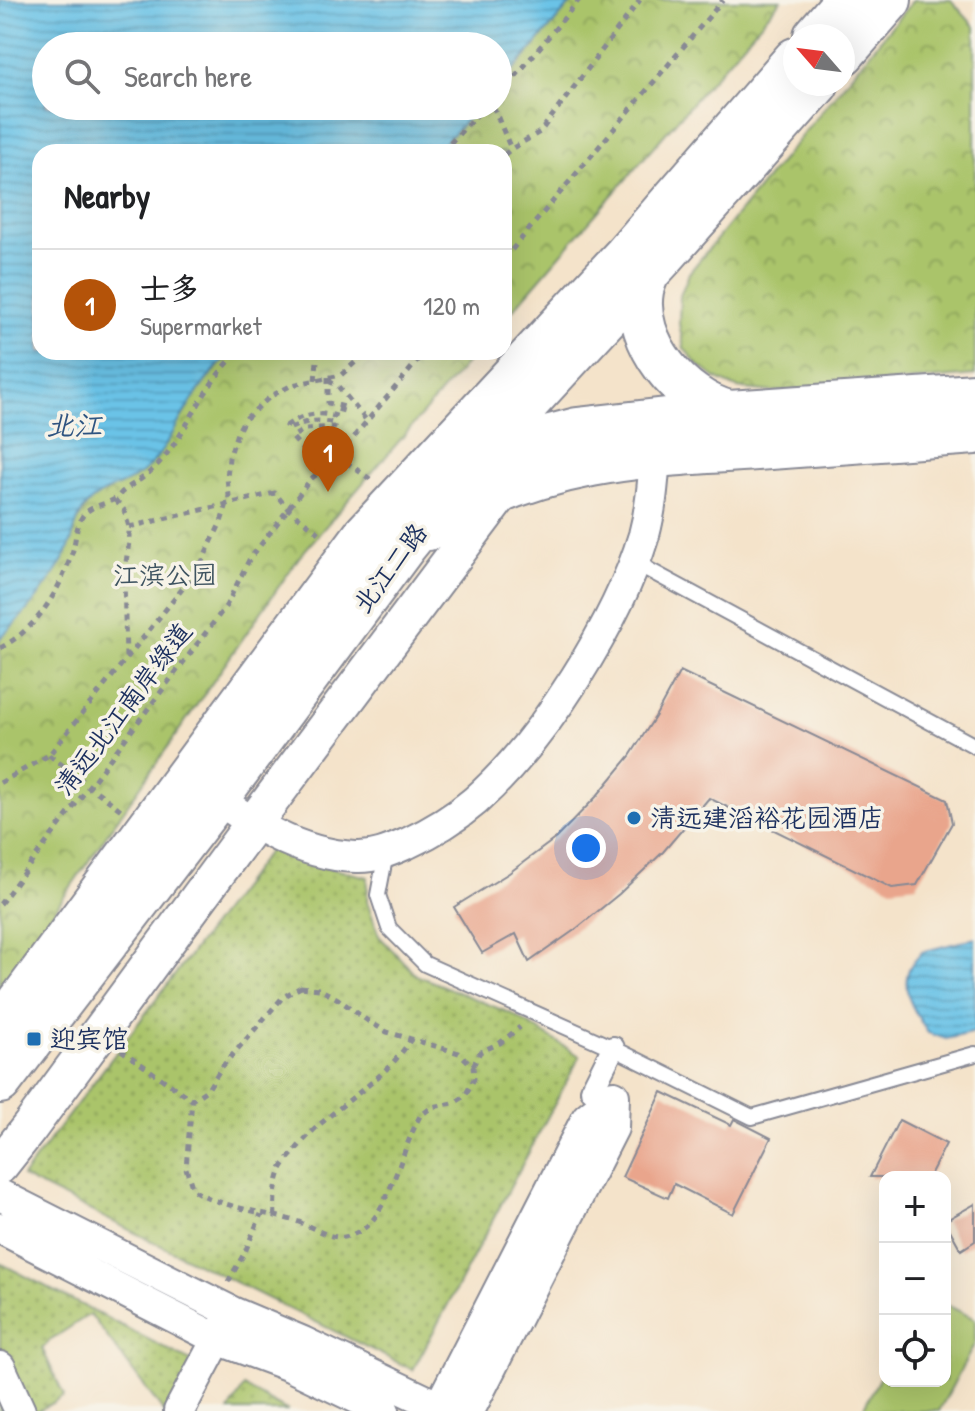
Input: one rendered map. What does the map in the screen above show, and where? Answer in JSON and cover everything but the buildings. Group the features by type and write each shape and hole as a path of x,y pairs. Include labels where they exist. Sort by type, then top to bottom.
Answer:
{"main road":[{"path":"825,24 846,0"},
{"path":"855,40 890,0"},
{"name":"北江二路","path":"0,1082 202,788 366,533 644,234 783,73"},
{"name":"北江二路","path":"0,1028 476,459 806,96"},
{"path":"648,273 642,289 642,317 659,360 691,394 716,409 729,412"},
{"path":"415,482 476,459 577,429 729,412 975,395"},
{"path":"405,546 441,520 503,491 593,465 655,457 975,433"}],"street":[{"path":"202,788 253,824 283,840 324,853 358,858 386,853 434,831 475,801 508,768 544,723 577,673 613,611 643,536 652,498 655,457"},
{"name":"北江二路","path":"0,1165 503,491"},
{"path":"613,1048 592,1090 614,1096"},
{"path":"0,1195 224,1308 303,1342 441,1410 587,1118 614,1096"},
{"path":"469,1411 613,1128 614,1096"},
{"path":"0,1228 217,1339 290,1366 384,1411"},
{"path":"179,1411 217,1339 224,1308"},
{"path":"0,1367 20,1411"}],"lane":[{"path":"633,562 975,746"},
{"path":"386,853 378,895 389,928 425,964 613,1048 752,1117 975,1054"}],"path":[{"path":"512,81 579,0"},
{"path":"512,148 540,132 640,0"},
{"path":"512,250 723,0"},
{"path":"449,144 471,120"},
{"path":"499,120 509,144"},
{"path":"0,648 21,636 47,606 69,561 82,518 92,508 115,500 163,459 207,389 231,360"},
{"path":"315,380 317,360"},
{"path":"0,783 49,755 199,568 227,504 229,458 244,420 271,396 292,385 341,375 358,360"},
{"name":"清远北江南岸绿道","path":"0,904 226,606 249,560 311,479 335,459 418,360"},
{"path":"328,379 337,385 367,421"},
{"path":"328,379 328,403 345,407 344,411 336,409 334,416 310,414 286,426 289,429 306,421 317,420 335,423 334,427 305,429 292,437 304,451 346,462 370,479"},
{"path":"129,527 275,493 288,509 323,536"},
{"path":"115,500 124,510 129,527 124,576 126,659"},
{"path":"49,755 122,810"},
{"path":"192,1100 208,1089 221,1068 283,997 301,987 319,989 387,1032 459,1053 473,1066"},
{"path":"192,1100 186,1168 193,1190 210,1200 298,1221 330,1236 343,1237 357,1233 374,1219 420,1116 432,1107 454,1103 465,1096 474,1079 473,1066 480,1052 518,1030 532,1011"},
{"path":"275,1216 274,1201 280,1170 301,1142 381,1073 403,1052 411,1039"},
{"path":"111,1044 192,1100"},
{"path":"224,1308 261,1214"}],"green space":[{"path":"574,0 781,0 512,311 512,144 443,144 466,120 512,120 512,72"},
{"path":"913,0 951,0 975,27 975,375 772,392 737,388 715,378 696,363 684,348 679,324 680,296 689,273 834,96 855,96 855,71"},
{"name":"江滨公园","path":"224,360 469,360 300,556 0,989 0,638 68,549 76,523 89,502 143,473 156,458 202,385"},
{"path":"273,845 325,867 368,877 367,901 379,936 416,975 512,1014 580,1056 413,1370 22,1177"},
{"path":"0,1263 198,1365 173,1411 163,1411 90,1314 42,1348 64,1396 38,1411 0,1411 0,1366 4,1353 0,1349"},
{"path":"951,1307 975,1319 975,1343 939,1411 862,1411 879,1378 879,1387 951,1387"},
{"path":"244,1387 288,1411 229,1411"}],"water":[{"name":"北江","path":"0,0 574,0 512,72 512,32 32,32 32,120 466,120 443,144 32,144 32,360 224,360 201,387 151,465 137,476 96,497 83,510 68,550 55,573 0,638"},
{"path":"975,938 975,1032 946,1039 928,1033 908,993 906,985 910,967 922,952"}],"place":[{"name":"士多","path":"328,492"},
{"name":"清远建滔裕花园酒店","path":"634,818"},
{"name":"迎宾馆","path":"34,1039"}]}
